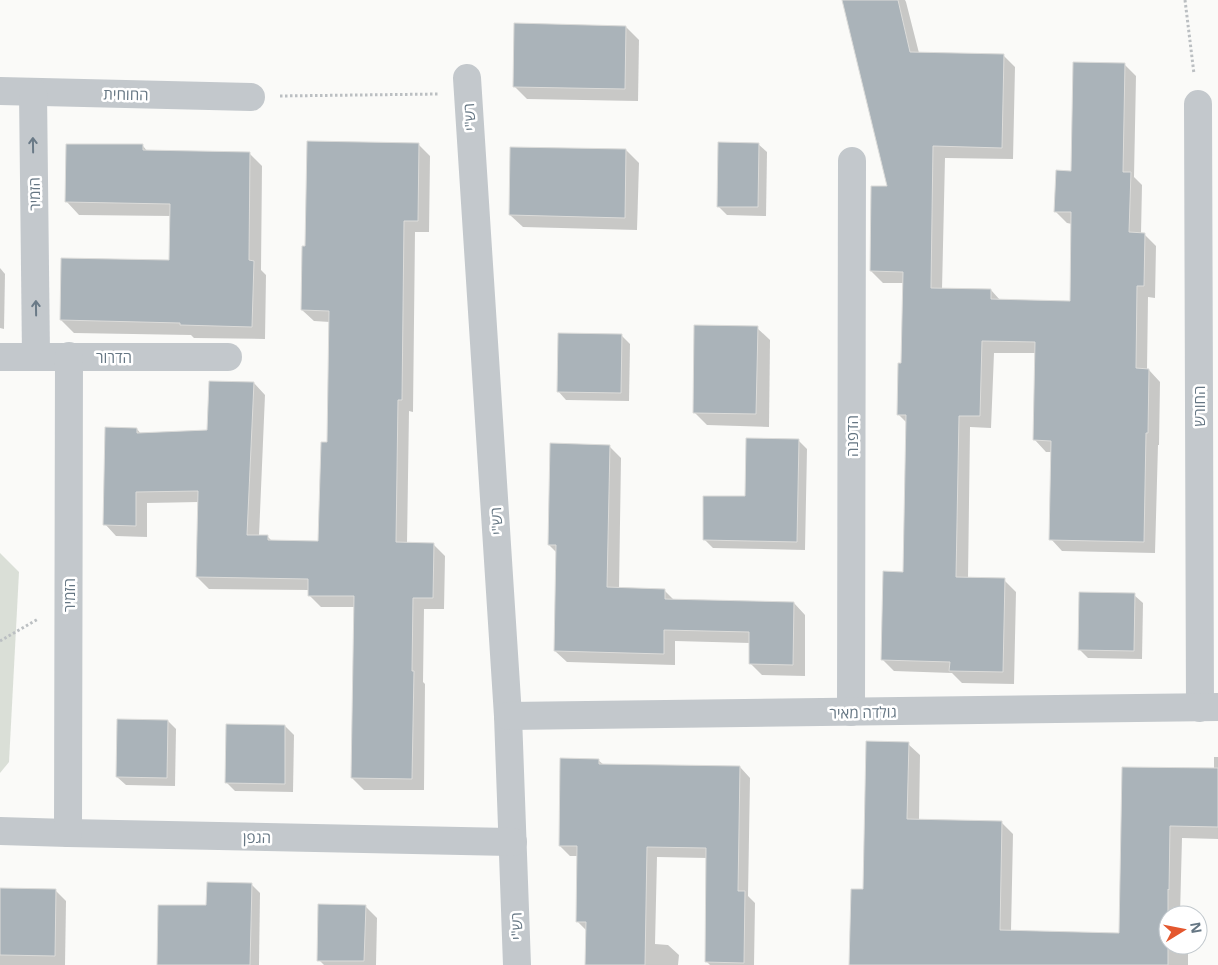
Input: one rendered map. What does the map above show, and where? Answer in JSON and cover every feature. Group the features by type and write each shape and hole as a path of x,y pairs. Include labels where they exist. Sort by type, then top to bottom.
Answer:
{"street":[{"name":"רש\"י","path":"467,86 508,716 517,965"},
{"name":"החוחית","path":"0,91 251,97"},
{"name":"הזמיר","path":"33,92 36,356"},
{"name":"החורש","path":"1198,104 1209,708"},
{"name":"הדפנה","path":"851,712 852,160"},
{"name":"הדרור","path":"0,356 228,357"},
{"name":"הזמיר","path":"68,833 69,356"},
{"name":"גולדה מאיר","path":"508,716 1209,708"},
{"name":"הגפן","path":"0,831 514,842"}],"path":[{"path":"1185,0 1198,104"},
{"path":"251,97 467,86"},
{"path":"0,641 68,602"}],"shaded area":[{"path":"0,553 19,572 9,762 0,773"}],"building":[{"path":"842,0 898,0 910,52 1004,54 1002,148 933,146 931,288 991,289 991,299 1070,301 1071,212 1054,212 1056,170 1071,171 1073,62 1125,63 1123,172 1131,172 1129,232 1145,233 1144,286 1137,286 1136,368 1149,369 1144,542 1049,540 1051,441 1033,440 1035,342 982,341 980,416 959,416 956,577 1005,578 1003,672 949,671 950,662 881,660 883,571 903,572 906,415 897,415 898,363 901,363 903,272 870,271 871,186 887,186"},
{"path":"514,23 626,26 625,89 513,87"},
{"path":"307,141 419,143 418,221 404,221 402,400 398,400 396,542 434,543 433,598 413,598 412,779 351,778 354,596 308,596 308,579 196,577 198,491 136,492 136,526 103,525 105,427 137,428 137,433 207,430 209,381 254,382 247,535 268,535 268,540 318,541 321,442 327,442 329,311 301,310 302,246 305,246"},
{"path":"718,142 759,143 758,207 717,207"},
{"path":"66,144 143,144 143,150 250,152 249,260 254,261 252,327 60,320 61,258 169,260 170,204 65,202"},
{"path":"510,147 626,149 625,218 509,215"},
{"path":"694,325 758,326 756,414 693,413"},
{"path":"558,333 622,334 621,393 557,392"},
{"path":"746,438 799,439 797,542 703,540 703,496 745,496"},
{"path":"550,443 610,445 607,587 665,589 665,599 794,602 793,665 749,664 749,632 664,630 664,654 554,651 556,545 548,545"},
{"path":"1079,592 1135,593 1134,651 1078,650"},
{"path":"117,719 168,720 167,778 116,777"},
{"path":"226,724 285,725 285,784 225,783"},
{"path":"866,741 909,742 907,819 1002,821 1000,930 1119,933 1122,767 1218,768 1218,827 1170,826 1168,905 1158,905 1158,955 1168,955 1168,965 849,965 851,889 863,889"},
{"path":"560,758 599,759 599,764 740,766 738,891 745,891 744,963 705,962 706,848 647,847 645,965 585,965 586,922 576,922 577,846 559,846"},
{"path":"207,882 252,883 250,965 157,965 158,905 206,905"},
{"path":"0,888 56,889 55,956 0,955"},
{"path":"318,904 366,905 364,961 317,961"}]}
